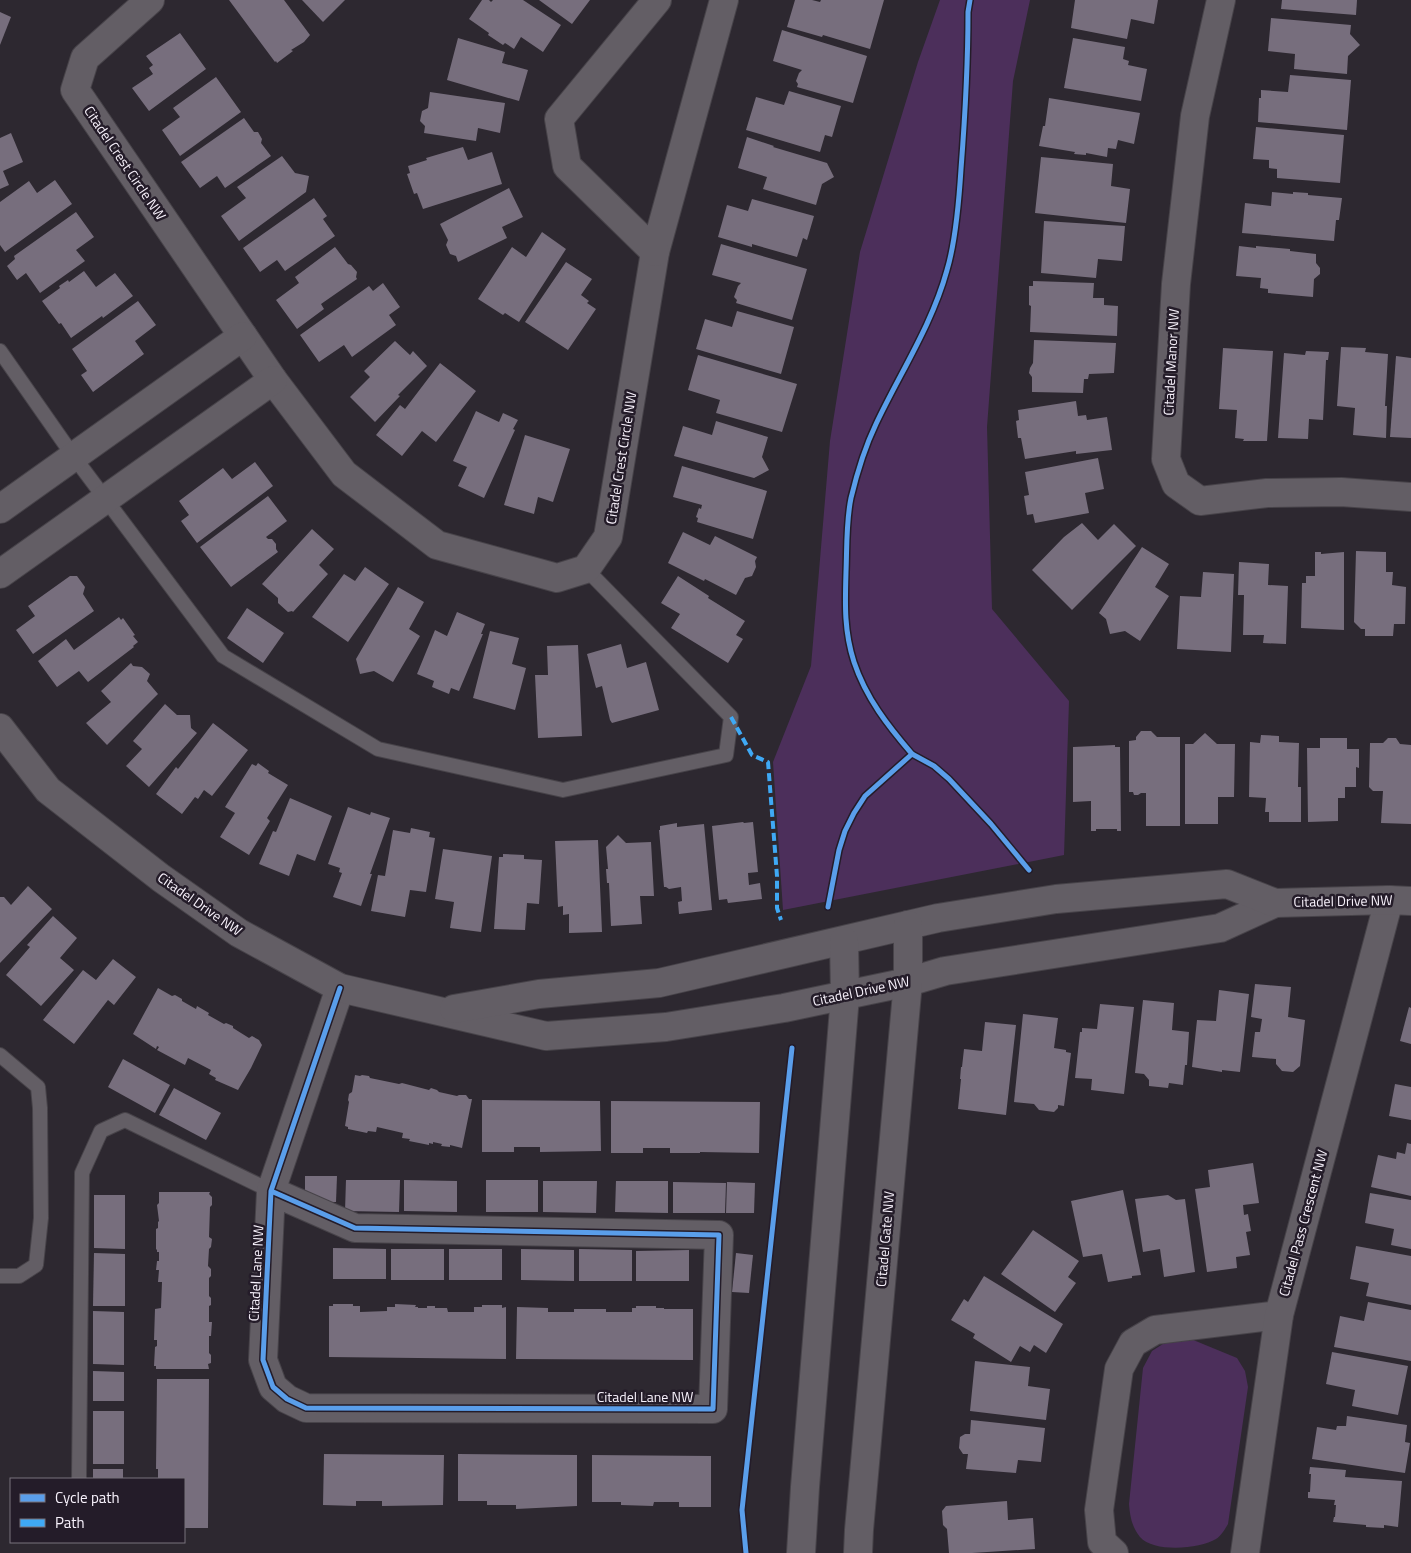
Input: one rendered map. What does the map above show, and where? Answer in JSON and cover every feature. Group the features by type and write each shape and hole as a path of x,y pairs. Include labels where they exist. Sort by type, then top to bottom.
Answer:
{"street":[{"name":"Citadel Crest Circle NW","path":"150,0 85,58 75,90 273,380 344,474 438,545 557,578 586,568 608,537 655,252 724,0"},
{"path":"655,252 567,166 559,119 658,0"},
{"name":"Citadel Manor NW","path":"1221,0 1195,116 1176,284 1166,459 1176,484 1200,501 1267,493 1341,492 1411,497"},
{"path":"0,509 243,336"},
{"path":"0,574 273,380"},
{"name":"Citadel Drive NW","path":"0,728 48,790 161,878 239,933 340,988 546,1036 666,1027 784,1008 908,982 945,972 1220,928 1275,903"},
{"name":"Citadel Drive NW","path":"443,1012 539,994 659,983 938,918 1056,899 1227,884 1275,903 1400,900"},
{"name":"Citadel Pass Crescent NW","path":"1245,1553 1278,1315 1400,900"},
{"name":"Citadel Gate NW","path":"858,1553 908,982 908,925"},
{"path":"801,1553 804,1487 845,996 844,941"},
{"name":"Citadel Lane NW","path":"271,1191 355,1228 719,1235 713,1409 306,1408 286,1399 273,1387 263,1360 271,1191 340,988"},
{"path":"1114,1553 1102,1542 1099,1510 1119,1369 1133,1342 1155,1330 1278,1315"}],"lane":[{"path":"0,351 74,457 224,656 378,748 563,790 726,755 731,717 586,568"},
{"path":"0,1054 38,1088 40,1108 41,1218 36,1265 18,1276 0,1276"},
{"path":"79,1478 82,1173 100,1132 125,1120 271,1191"}],"shaded area":[{"path":"940,0 1030,0 1013,81 987,427 992,609 1069,701 1064,855 783,910 773,762 811,666 830,441 860,252 918,62"},
{"path":"1186,1337 1237,1358 1245,1371 1248,1387 1228,1524 1216,1539 1199,1545 1177,1548 1156,1545 1140,1537 1132,1522 1129,1504 1143,1368 1152,1351 1166,1342"}],"building":[{"path":"229,0 284,0 310,35 277,63"},
{"path":"302,0 345,0 323,22"},
{"path":"482,0 489,0 491,2 493,0 523,0 561,25 543,52 521,37 514,49 505,43 503,45 488,35 489,33 469,19"},
{"path":"539,0 590,0 572,24"},
{"path":"795,0 820,2 821,0 884,0 870,49 787,27"},
{"path":"1075,0 1158,0 1154,24 1131,19 1127,39 1071,28"},
{"path":"1282,0 1357,0 1356,15 1281,9"},
{"path":"0,12 11,17 0,45"},
{"path":"1271,18 1351,25 1350,34 1360,45 1348,56 1347,74 1294,69 1295,54 1268,51"},
{"path":"782,30 867,56 853,103 797,87 796,81 802,70 773,61"},
{"path":"180,33 206,69 149,111 132,88 153,74 149,68 153,65 146,56"},
{"path":"458,38 505,52 502,63 528,70 519,101 447,80"},
{"path":"1073,38 1125,47 1123,59 1129,61 1128,65 1147,69 1141,101 1064,88"},
{"path":"1290,75 1351,80 1347,130 1258,122 1261,90 1288,92"},
{"path":"216,77 241,112 180,156 162,130 180,117 173,108"},
{"path":"789,91 841,106 832,137 825,135 820,152 746,130 756,97 784,105"},
{"path":"430,92 505,103 500,133 478,128 476,141 424,133 425,126 420,121 422,111 428,108"},
{"path":"1049,98 1140,113 1134,144 1118,140 1116,149 1108,148 1107,157 1086,153 1086,155 1074,154 1075,152 1039,146 1043,126 1045,126"},
{"path":"244,118 254,132 258,132 262,139 261,143 271,156 225,188 217,176 200,188 181,162"},
{"path":"1256,127 1344,135 1340,183 1277,178 1277,169 1269,168 1269,160 1253,159"},
{"path":"11,133 23,162 3,171 9,185 0,189 0,138"},
{"path":"747,137 827,163 834,177 822,184 816,205 763,189 767,177 738,168"},
{"path":"463,147 468,160 492,152 502,184 423,209 417,193 414,194 407,174 410,173 408,166 427,160 426,158"},
{"path":"282,156 295,173 309,176 306,192 239,241 221,216 246,198 237,187"},
{"path":"1041,157 1113,164 1111,186 1130,189 1126,223 1035,213"},
{"path":"55,180 72,204 5,252 0,245 0,202 29,181 37,193"},
{"path":"509,188 523,217 502,227 507,238 458,262 456,256 450,254 446,245 448,240 440,224"},
{"path":"1272,192 1308,193 1308,195 1342,198 1339,220 1336,220 1334,241 1242,233 1245,203 1271,206"},
{"path":"314,198 327,216 323,219 335,236 285,271 277,260 260,272 243,248"},
{"path":"752,199 814,216 807,240 803,238 797,257 752,244 752,247 718,237 727,205 748,211"},
{"path":"76,212 94,237 76,250 85,261 40,293 26,273 17,280 7,266 15,259 14,256"},
{"path":"1044,221 1125,226 1122,261 1098,259 1096,278 1041,273"},
{"path":"542,232 566,249 519,322 505,313 503,315 478,299 512,247 526,257"},
{"path":"721,244 807,269 792,320 736,303 737,300 734,297 741,283 712,275"},
{"path":"1239,246 1290,249 1290,251 1316,254 1316,263 1320,268 1320,274 1314,279 1313,297 1268,293 1268,289 1260,288 1261,278 1236,276"},
{"path":"335,247 357,272 357,279 321,304 324,309 297,329 276,300 299,283 295,277"},
{"path":"566,262 592,279 581,295 589,301 587,303 596,309 568,350 525,322"},
{"path":"84,271 96,287 115,273 133,296 71,338 42,301 60,288 59,286 68,280 69,282"},
{"path":"1033,281 1094,283 1093,298 1104,298 1104,305 1118,306 1117,336 1030,332 1031,306 1029,305 1029,286 1033,286"},
{"path":"383,283 400,307 389,315 396,325 352,357 344,345 319,362 300,335 369,286 373,291"},
{"path":"138,301 156,325 135,341 144,354 93,392 81,375 87,371 72,349"},
{"path":"737,311 794,327 781,374 696,349 705,319 732,327"},
{"path":"1034,340 1116,343 1114,373 1089,374 1088,379 1084,379 1083,393 1032,392 1032,377 1029,373 1033,363"},
{"path":"395,341 410,355 413,351 427,366 398,395 400,396 375,422 350,397 370,377 364,371"},
{"path":"1341,347 1366,348 1365,352 1388,354 1385,406 1387,406 1386,438 1353,435 1355,408 1337,406"},
{"path":"1223,348 1273,351 1267,441 1243,441 1244,439 1235,438 1237,410 1219,409"},
{"path":"1306,351 1329,352 1328,360 1326,360 1323,420 1309,419 1308,439 1278,438 1284,353 1305,355"},
{"path":"698,355 797,384 782,432 716,413 720,400 688,390"},
{"path":"1396,356 1411,358 1411,438 1390,437"},
{"path":"440,363 476,391 436,442 422,431 402,456 376,435 400,405 405,409"},
{"path":"1076,401 1078,416 1086,415 1087,420 1107,417 1112,450 1076,454 1076,451 1025,459 1021,438 1018,438 1016,421 1019,420 1018,410"},
{"path":"476,411 499,422 503,413 518,420 484,498 458,486 467,467 453,461"},
{"path":"716,421 768,437 762,457 769,470 754,478 674,456 683,426 712,435"},
{"path":"525,435 570,449 553,502 538,497 534,514 504,505"},
{"path":"1098,458 1104,489 1085,493 1089,513 1035,523 1033,514 1027,515 1024,496 1029,495 1025,472"},
{"path":"255,462 273,486 197,543 181,521 189,515 179,501 223,468 232,479"},
{"path":"682,466 767,491 753,539 697,522 698,518 696,517 702,505 673,497"},
{"path":"268,496 287,521 266,537 272,539 276,544 278,552 231,587 200,547"},
{"path":"1082,523 1098,540 1114,524 1136,546 1072,610 1032,570 1064,537"},
{"path":"312,529 334,549 319,565 328,574 293,612 288,612 278,603 278,598 262,584"},
{"path":"683,532 710,545 715,536 757,557 755,561 756,567 752,576 745,578 736,595 668,563"},
{"path":"1142,547 1169,564 1155,587 1169,596 1140,641 1125,631 1110,634 1106,619 1099,613"},
{"path":"1356,551 1386,552 1386,572 1393,572 1392,585 1406,587 1405,624 1394,624 1393,636 1365,636 1365,629 1361,629 1354,622"},
{"path":"1315,552 1321,552 1321,554 1344,552 1344,630 1301,628 1302,583 1306,583 1306,576 1315,576"},
{"path":"1239,562 1269,564 1268,585 1288,586 1286,644 1263,643 1264,635 1243,635 1244,595 1238,595"},
{"path":"365,567 389,584 348,642 312,617 344,574 355,581"},
{"path":"1203,572 1234,574 1231,652 1177,649 1180,596 1201,597"},
{"path":"70,576 77,576 85,587 83,594 94,611 33,654 16,630 35,616 28,606"},
{"path":"678,576 709,596 708,598 745,621 736,635 743,639 728,663 671,628 680,614 661,603"},
{"path":"398,587 424,602 409,629 420,636 393,682 374,671 360,674 356,659"},
{"path":"247,608 284,633 263,663 227,638"},
{"path":"457,612 485,624 481,634 483,634 459,691 451,688 449,694 432,687 434,681 417,674 435,630 447,636"},
{"path":"119,617 121,620 123,618 135,635 133,636 138,642 134,647 88,682 79,671 57,687 38,661 66,639 74,650"},
{"path":"490,631 519,638 512,664 526,668 515,710 473,698"},
{"path":"621,644 627,668 646,662 659,710 612,723 602,686 596,688 587,654"},
{"path":"578,645 582,736 538,738 535,675 548,675 547,646"},
{"path":"131,663 133,666 142,667 150,674 147,681 158,694 107,745 86,723 111,702 101,691"},
{"path":"165,704 177,715 190,715 191,728 197,733 149,787 126,766 142,749 133,741"},
{"path":"213,723 248,750 212,796 204,790 198,799 195,797 182,814 156,794 176,767 178,769"},
{"path":"1141,731 1151,731 1157,737 1180,737 1180,826 1146,826 1146,793 1134,795 1133,792 1129,792 1129,741 1136,740"},
{"path":"1205,733 1217,744 1235,744 1234,797 1218,797 1218,824 1185,824 1185,744 1193,744"},
{"path":"1261,735 1279,736 1279,742 1299,743 1298,787 1301,787 1301,822 1269,822 1269,812 1265,812 1266,798 1249,797 1250,742 1260,743"},
{"path":"1320,738 1347,738 1347,749 1359,749 1359,768 1356,767 1356,787 1345,787 1345,798 1338,798 1338,821 1308,822 1307,748 1320,748"},
{"path":"1388,738 1396,738 1400,744 1411,745 1411,824 1381,823 1383,791 1373,791 1369,787 1370,743 1383,743"},
{"path":"1115,745 1115,747 1120,747 1121,831 1117,831 1117,829 1096,829 1096,831 1091,831 1091,801 1073,802 1073,747"},
{"path":"258,763 269,771 268,773 288,785 267,818 270,821 249,855 220,837 235,813 225,807 252,764 256,766"},
{"path":"290,798 332,816 315,861 297,854 289,876 259,864 273,831 276,832"},
{"path":"348,807 370,815 371,812 390,818 361,906 333,897 342,873 339,872 340,868 328,864"},
{"path":"753,822 758,872 748,873 749,885 760,883 762,899 728,903 727,899 719,900 712,826"},
{"path":"677,823 677,827 704,824 712,910 679,914 678,902 682,901 681,887 669,889 664,887 659,830 660,826"},
{"path":"411,828 430,832 429,837 435,838 426,892 410,890 405,917 371,911 378,875 385,876 393,830 410,833"},
{"path":"618,835 626,843 651,842 654,896 640,896 642,924 611,926 606,847"},
{"path":"598,840 602,932 569,933 569,914 563,915 563,906 558,907 555,841"},
{"path":"443,849 492,856 481,932 450,928 454,902 435,899"},
{"path":"503,854 524,855 524,859 542,860 539,904 527,903 525,930 494,929 499,857 503,857"},
{"path":"28,886 52,909 0,963 0,897 4,897 11,905"},
{"path":"53,916 77,938 60,958 74,970 41,1006 6,975 30,947 27,945"},
{"path":"113,959 136,977 114,1005 108,1000 74,1044 43,1020 83,970 96,980"},
{"path":"1255,984 1291,987 1288,1017 1305,1020 1300,1066 1293,1072 1282,1071 1276,1064 1276,1059 1252,1057 1255,1032 1260,1032 1262,1019 1251,1017"},
{"path":"158,988 172,996 175,995 196,1009 197,1006 209,1013 208,1015 224,1024 233,1026 233,1028 249,1038 252,1036 259,1040 262,1045 238,1090 215,1080 216,1078 209,1074 211,1070 188,1058 185,1065 157,1050 159,1047 157,1046 156,1049 133,1034"},
{"path":"1219,990 1249,994 1240,1072 1222,1070 1222,1072 1192,1067 1197,1020 1216,1021"},
{"path":"1143,1000 1174,1003 1172,1030 1189,1032 1187,1065 1185,1065 1183,1085 1169,1083 1168,1088 1149,1086 1149,1080 1144,1074 1135,1073"},
{"path":"1100,1004 1134,1007 1124,1094 1091,1090 1092,1079 1075,1078 1080,1032 1082,1032 1082,1028 1097,1029"},
{"path":"1409,1007 1411,1008 1411,1044 1400,1041"},
{"path":"1023,1014 1058,1018 1054,1048 1071,1053 1064,1106 1058,1105 1054,1112 1039,1110 1034,1104 1014,1102"},
{"path":"985,1022 1016,1025 1006,1115 958,1109 964,1049 982,1051"},
{"path":"123,1059 170,1085 155,1113 108,1087"},
{"path":"355,1075 369,1076 370,1078 429,1090 431,1088 457,1096 466,1095 469,1099 472,1099 462,1148 450,1145 450,1147 441,1146 442,1144 433,1142 433,1144 429,1143 429,1145 409,1141 410,1139 402,1138 403,1133 377,1127 376,1132 368,1131 367,1133 348,1129 345,1126 348,1100 349,1094 352,1092"},
{"path":"1395,1084 1411,1087 1411,1120 1389,1116"},
{"path":"174,1088 221,1113 206,1140 159,1115"},
{"path":"482,1100 600,1101 601,1151 540,1152 540,1147 514,1147 514,1152 482,1152"},
{"path":"611,1101 760,1102 759,1153 670,1153 670,1148 643,1148 643,1153 611,1153"},
{"path":"1407,1143 1411,1144 1411,1196 1371,1187 1378,1155 1396,1159 1397,1152 1405,1154"},
{"path":"1253,1163 1259,1203 1243,1205 1244,1215 1248,1214 1251,1231 1246,1232 1250,1255 1236,1257 1237,1268 1207,1272 1195,1189 1210,1187 1208,1170"},
{"path":"305,1176 337,1176 336,1202 305,1202"},
{"path":"346,1180 400,1180 399,1212 345,1211"},
{"path":"404,1180 457,1181 457,1212 404,1211"},
{"path":"486,1180 538,1180 538,1212 486,1212"},
{"path":"543,1181 597,1181 596,1213 543,1212"},
{"path":"616,1181 668,1181 668,1213 615,1212"},
{"path":"673,1182 726,1183 725,1213 673,1213"},
{"path":"727,1182 755,1183 754,1213 726,1213"},
{"path":"1123,1190 1141,1275 1108,1282 1102,1254 1083,1257 1071,1201"},
{"path":"159,1192 210,1192 209,1194 212,1197 209,1237 212,1239 209,1249 208,1266 211,1269 211,1276 209,1278 211,1305 209,1306 209,1322 212,1322 211,1336 209,1336 211,1363 208,1364 209,1369 156,1369 156,1366 154,1366 155,1347 157,1346 157,1340 154,1340 155,1309 161,1308 162,1282 158,1282 159,1270 156,1270 157,1261 159,1261 159,1252 156,1249 156,1229 158,1228 159,1221 157,1205 159,1203"},
{"path":"1370,1193 1411,1200 1411,1249 1391,1245 1394,1229 1365,1223"},
{"path":"94,1195 125,1195 125,1249 94,1248"},
{"path":"1168,1195 1176,1200 1185,1199 1195,1272 1164,1277 1160,1249 1143,1252 1135,1199"},
{"path":"1033,1230 1079,1261 1068,1277 1076,1283 1055,1312 1001,1274"},
{"path":"1356,1246 1411,1256 1411,1305 1366,1296 1369,1283 1350,1279"},
{"path":"333,1248 386,1249 386,1279 333,1279"},
{"path":"391,1249 444,1249 444,1280 391,1280"},
{"path":"449,1249 502,1249 502,1280 449,1280"},
{"path":"521,1249 574,1250 574,1281 521,1280"},
{"path":"579,1249 632,1250 632,1281 579,1281"},
{"path":"689,1250 689,1281 636,1281 636,1251"},
{"path":"94,1253 125,1254 125,1306 93,1306"},
{"path":"736,1253 753,1255 749,1293 732,1292"},
{"path":"984,1276 1063,1324 1046,1353 1034,1345 1030,1352 1020,1346 1011,1362 973,1338 975,1334 951,1320 964,1299 968,1302"},
{"path":"1368,1302 1411,1310 1411,1361 1334,1347 1340,1316 1364,1321"},
{"path":"333,1304 360,1306 360,1312 387,1311 387,1307 395,1307 395,1304 416,1305 415,1307 418,1308 435,1306 435,1308 447,1308 448,1312 474,1312 474,1307 482,1307 482,1305 502,1305 502,1308 506,1307 506,1359 329,1357 329,1306 333,1306"},
{"path":"636,1306 656,1306 656,1308 664,1309 693,1309 693,1360 516,1359 517,1307 548,1308 548,1312 574,1312 574,1309 606,1309 606,1312 632,1312 632,1308 636,1308"},
{"path":"93,1311 124,1312 124,1365 93,1364"},
{"path":"1332,1352 1408,1366 1398,1415 1352,1406 1355,1390 1326,1384"},
{"path":"975,1361 1030,1367 1028,1386 1050,1389 1046,1420 970,1411"},
{"path":"93,1371 124,1372 124,1401 93,1401"},
{"path":"157,1379 209,1379 208,1528 185,1528 185,1478 158,1478 158,1469 156,1469"},
{"path":"93,1411 124,1411 124,1464 93,1464"},
{"path":"1347,1416 1407,1425 1405,1442 1410,1443 1405,1473 1312,1459 1317,1427 1336,1430 1337,1426 1346,1426"},
{"path":"971,1420 1045,1428 1041,1462 1018,1460 1016,1473 966,1469 968,1454 963,1454 959,1448 960,1437 970,1434"},
{"path":"324,1454 444,1455 443,1505 382,1506 382,1501 356,1501 356,1506 323,1505"},
{"path":"458,1454 577,1455 577,1506 516,1509 516,1505 487,1505 487,1501 458,1501"},
{"path":"592,1455 711,1456 711,1507 679,1507 679,1502 654,1502 653,1506 621,1505 621,1502 592,1502"},
{"path":"1310,1467 1346,1470 1345,1477 1402,1481 1398,1527 1384,1525 1384,1528 1366,1527 1366,1525 1333,1522 1335,1517 1335,1500 1308,1498 1308,1492 1310,1492"},
{"path":"93,1469 123,1469 123,1478 93,1478"},
{"path":"1007,1501 1008,1520 1033,1518 1035,1549 949,1553 947,1529 943,1525 942,1511 946,1506"}],"marked path":[{"path":"731,717 752,755 768,762 777,876 777,908 781,920"}],"cycle path":[{"path":"828,907 839,850 845,831 854,813 865,796 912,754 871,700 854,662 847,628 845,606 847,526 851,498 868,442 933,310 950,258 959,194 970,0"},
{"path":"912,754 934,766 949,779 991,824 1029,870"},
{"path":"271,1191 355,1228 719,1235 713,1409 306,1408 287,1399 273,1387 263,1360 271,1191 340,988"},
{"path":"746,1553 742,1510 792,1048"}]}
